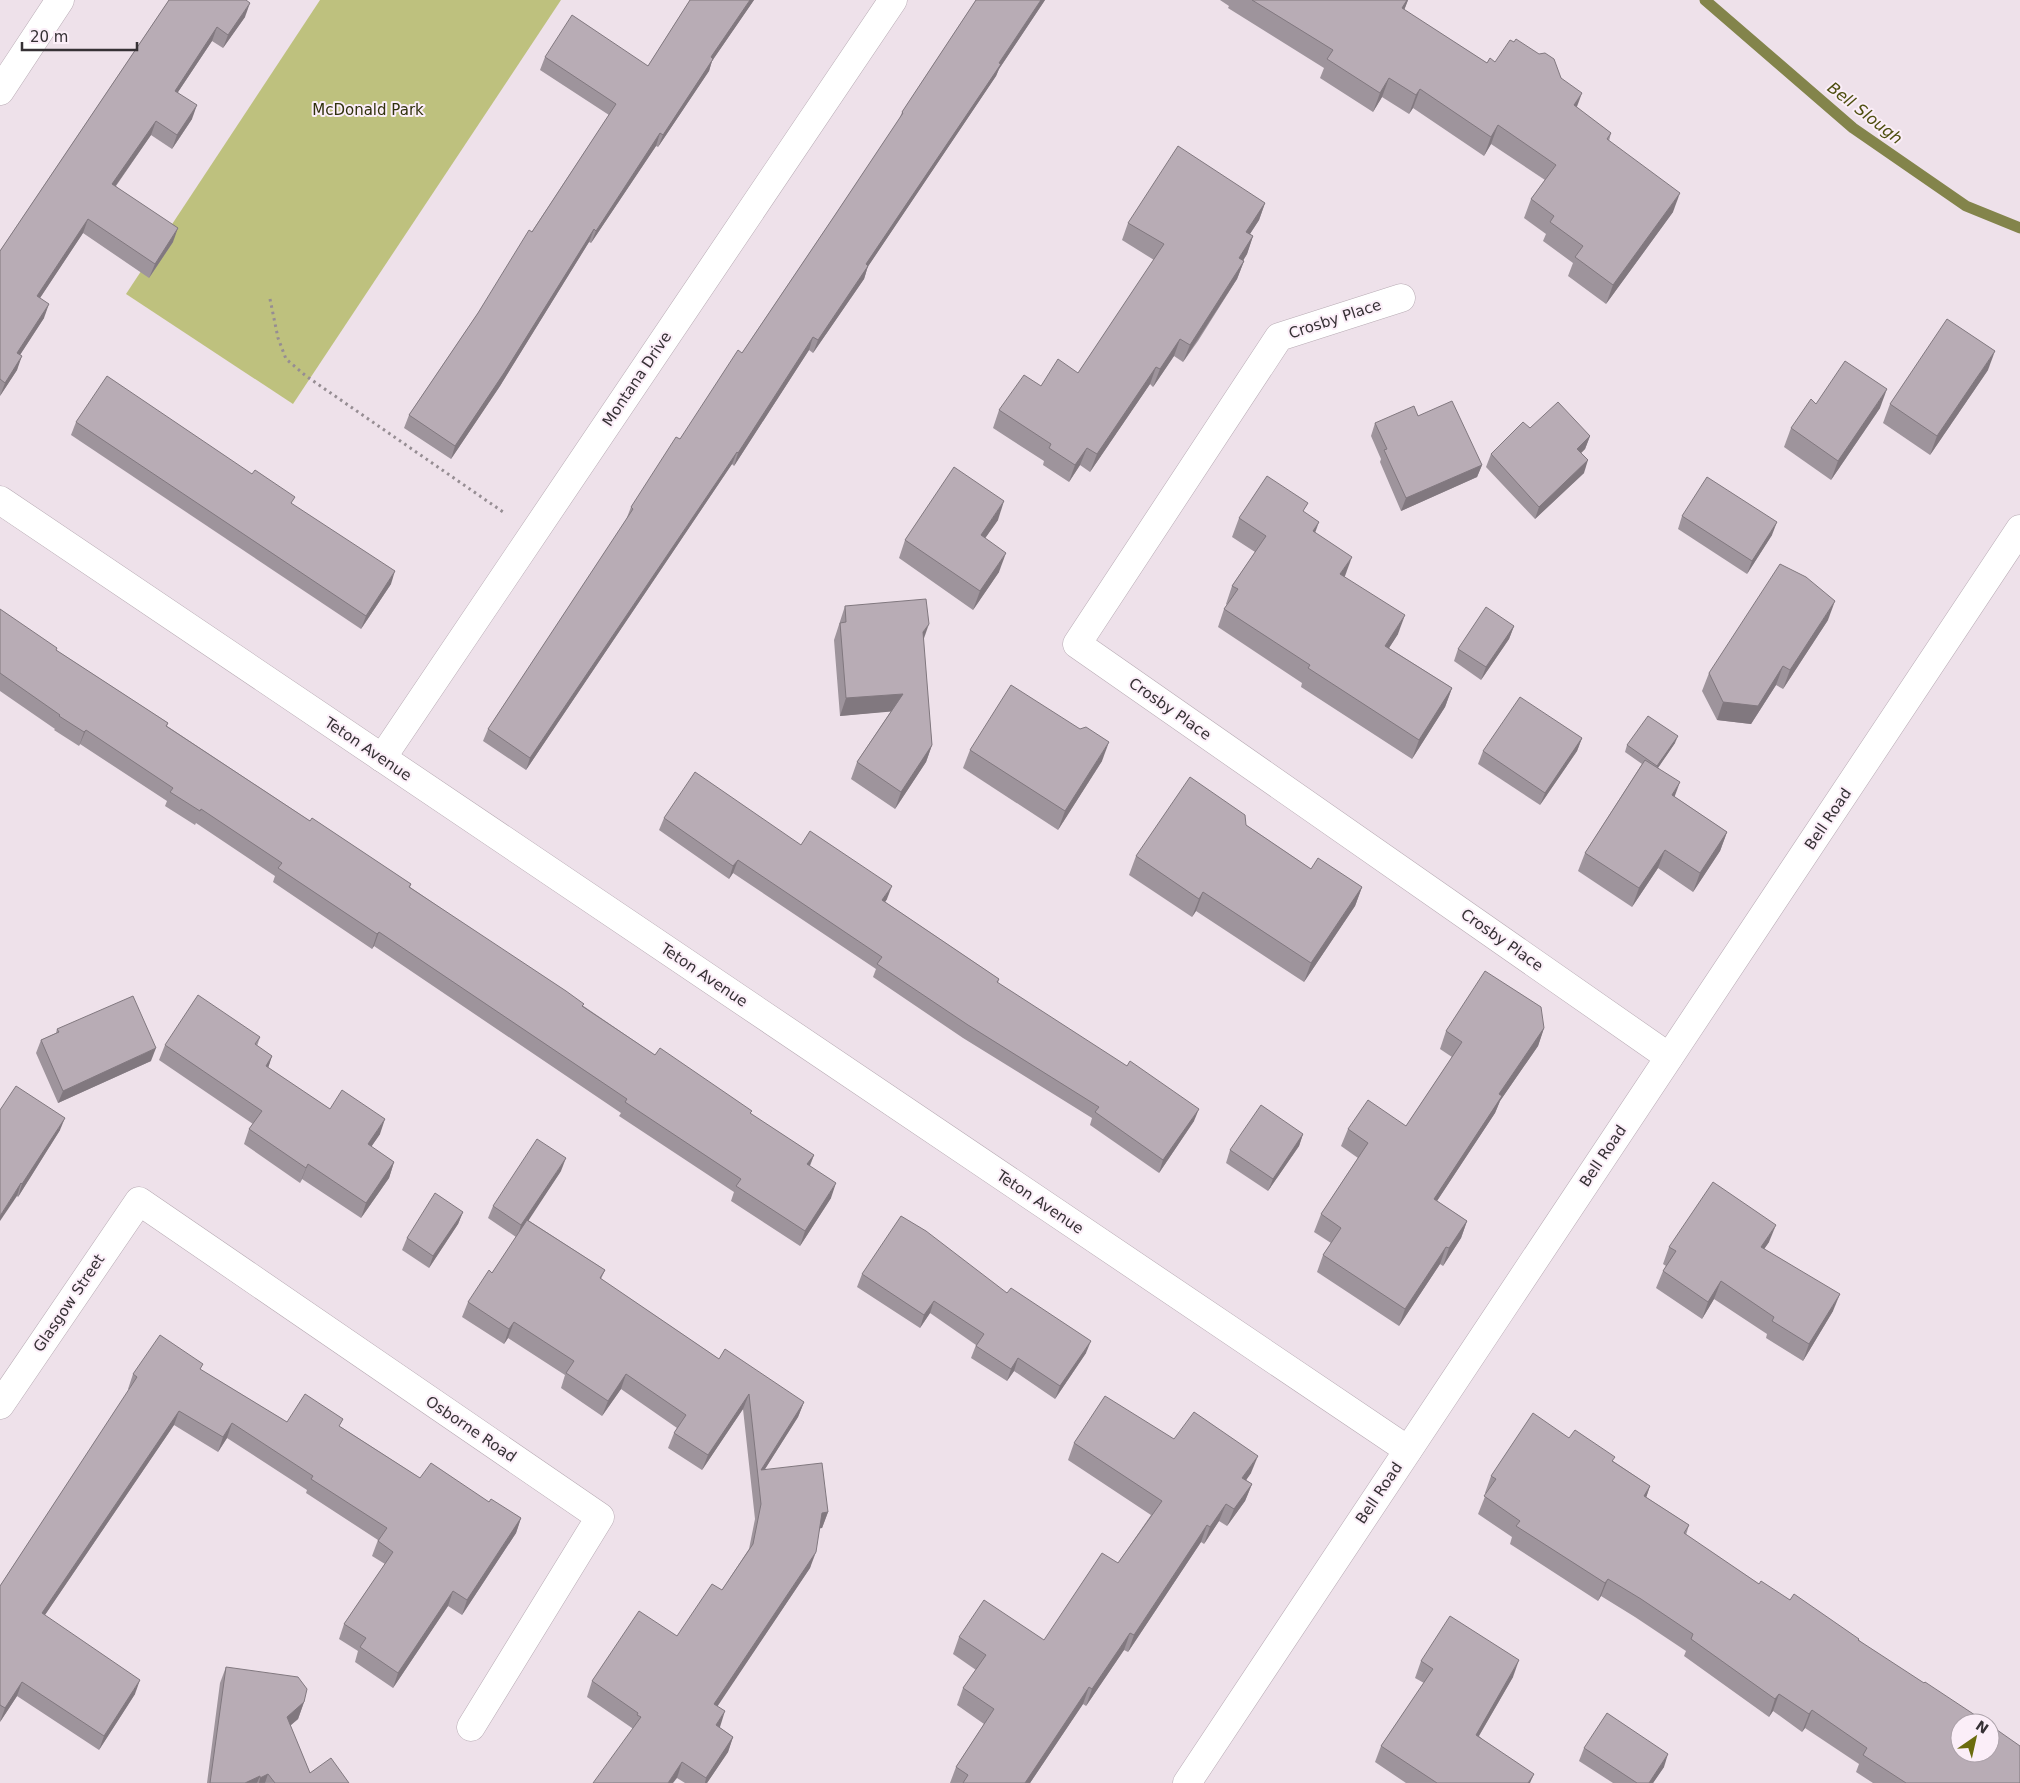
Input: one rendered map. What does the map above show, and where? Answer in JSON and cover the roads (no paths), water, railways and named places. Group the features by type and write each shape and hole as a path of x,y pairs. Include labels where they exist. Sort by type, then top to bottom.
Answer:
{"street":[{"path":"0,91 60,0"},
{"name":"Montana Drive","path":"382,758 893,0"},
{"name":"Crosby Place","path":"1401,298 1279,337 1077,644 1670,1057"},
{"name":"Teton Avenue","path":"0,500 1408,1450"},
{"name":"Bell Road","path":"1187,1783 2020,529"},
{"name":"Glasgow Street","path":"0,1405 139,1201"},
{"name":"Osborne Road","path":"139,1201 600,1517 471,1727"}],"waterway":[{"name":"Bell Slough","path":"1705,0 1853,128 1966,206 2020,228"}],"park label":[{"name":"McDonald Park","path":"368,110"}]}
